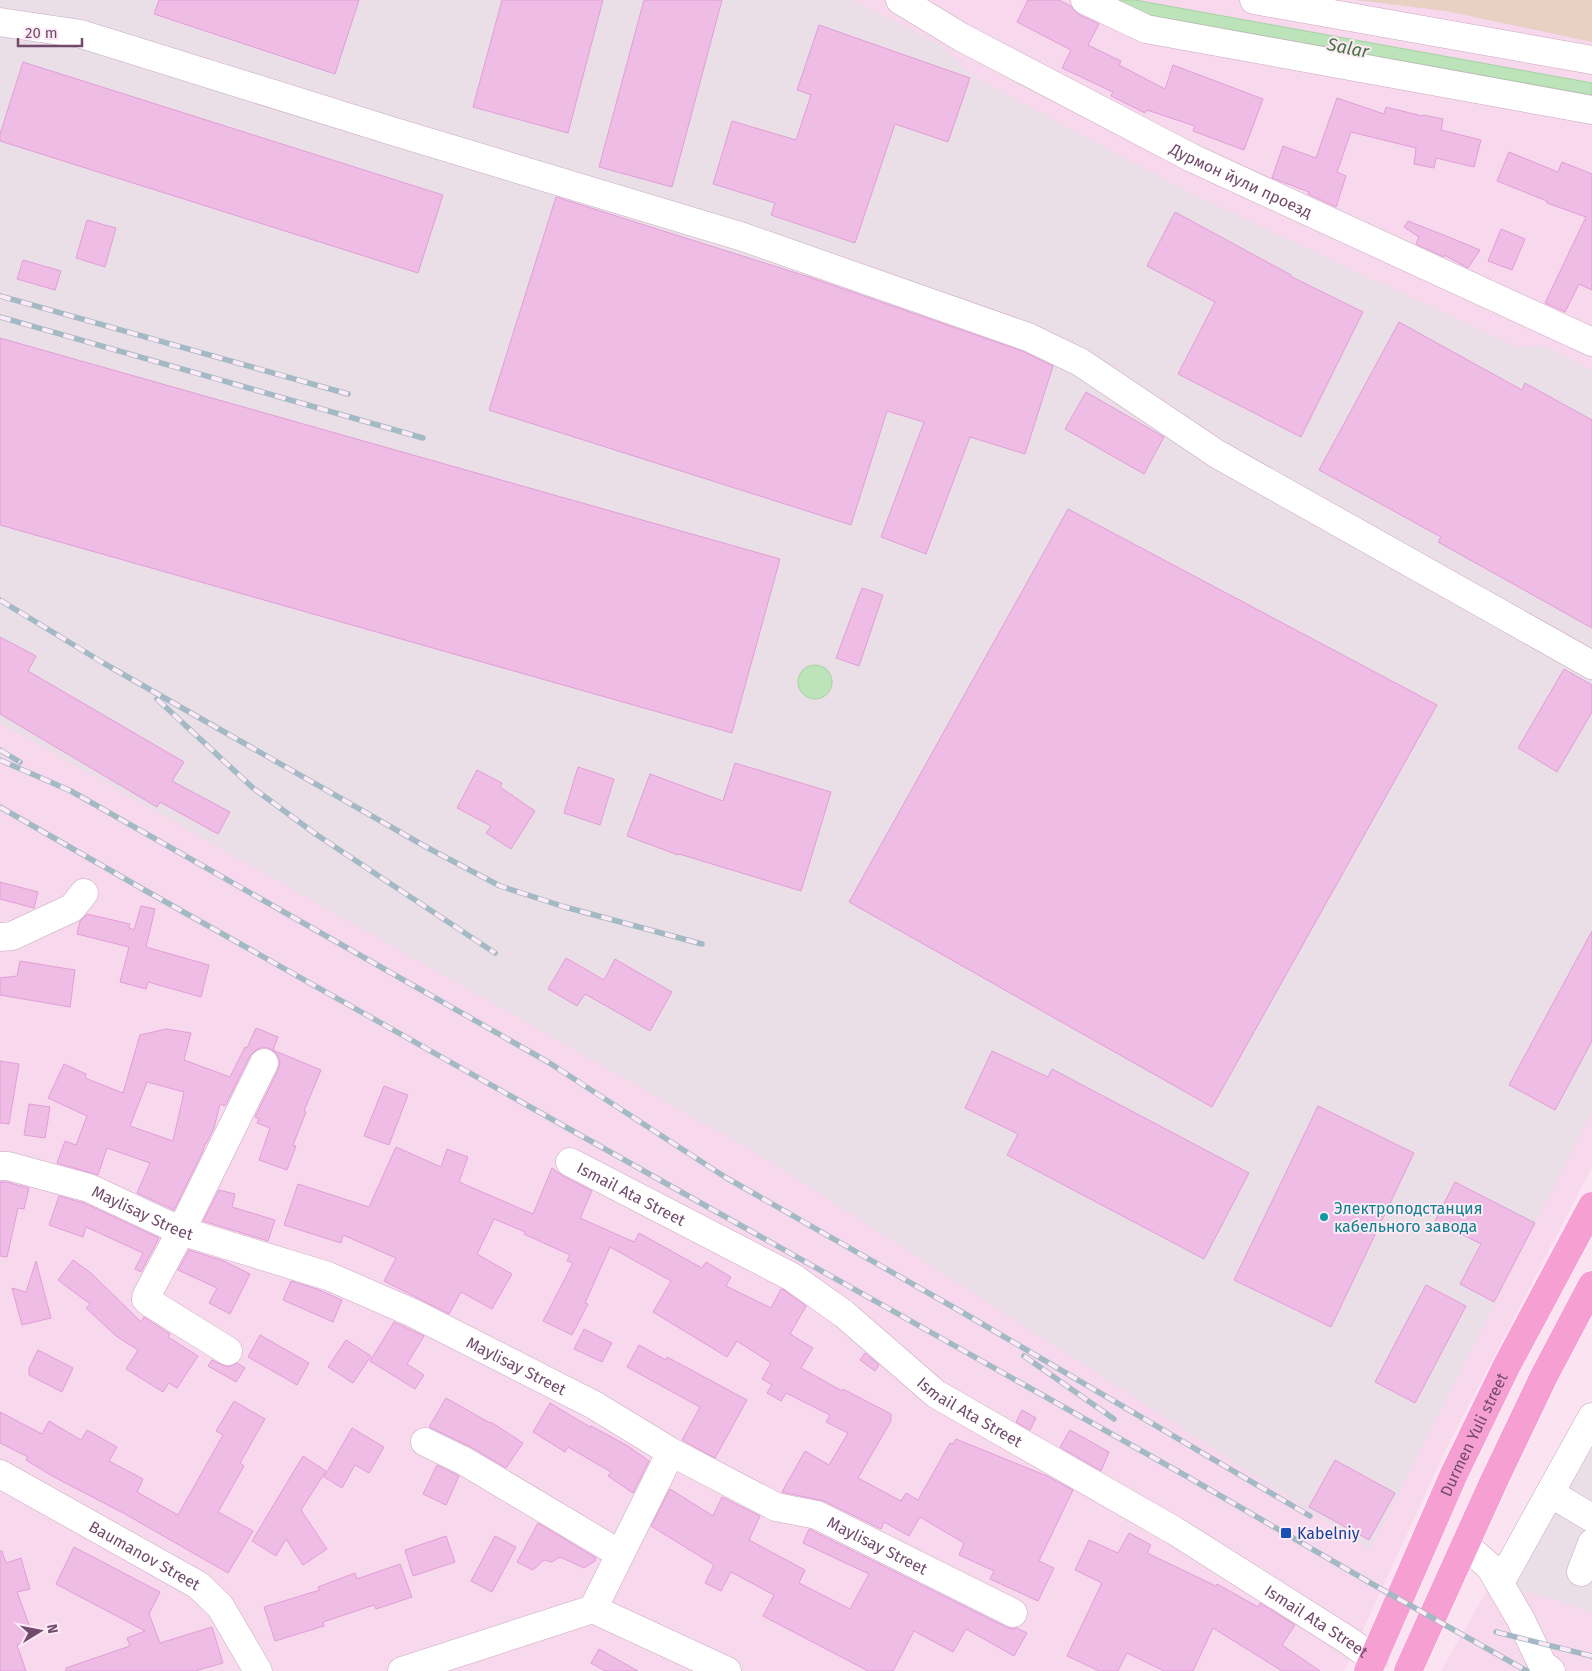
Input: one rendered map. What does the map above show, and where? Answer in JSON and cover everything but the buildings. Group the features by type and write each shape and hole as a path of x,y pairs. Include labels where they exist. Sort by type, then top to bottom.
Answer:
{"main road":[{"name":"Durmen Yuli street","path":"1371,1665 1466,1449 1507,1365 1592,1206"},
{"path":"1408,1671 1544,1376 1592,1285"}],"street":[{"name":"Дурмон йули проезд","path":"900,0 961,37 1192,158 1592,342"},
{"path":"1085,0 1146,29 1592,110"},
{"path":"1254,0 1592,60"},
{"path":"0,22 81,34 392,131 743,237 1028,337 1080,362 1217,454 1592,664"},
{"path":"0,938 12,936 72,908 84,893"},
{"path":"228,1351 146,1299 264,1064"},
{"name":"Ismail Ata Street","path":"570,1162 792,1277 844,1314 936,1394 1175,1531 1349,1641 1371,1665"},
{"name":"Maylisay Street","path":"0,1166 8,1166 89,1188 181,1231 328,1276 413,1312 594,1405 671,1452 776,1507 817,1515 1013,1613"},
{"path":"1500,1583 1592,1418"},
{"path":"425,1442 464,1461 620,1554"},
{"path":"593,1609 671,1452"},
{"name":"Baumanov Street","path":"0,1474 198,1585 220,1606 258,1671"},
{"path":"1550,1493 1592,1518"},
{"path":"1581,1572 1592,1543"},
{"path":"1465,1545 1490,1567 1521,1620 1542,1664 1551,1671"},
{"path":"402,1671 593,1609 727,1671"}],"shaded area":[{"path":"0,0 1592,0 1592,1167 1447,1447 1344,1671 0,1671"},
{"path":"0,0 852,0 941,45 972,76 1192,194 1518,348 1543,345 1592,371 1592,1111 1370,1550 763,1157 0,723"},
{"path":"1356,0 1592,0 1592,42 1446,11"},
{"path":"1592,1405 1592,1671 1441,1671"},
{"path":"1592,1408 1592,1612 1505,1585"}],"water":[{"name":"Salar","path":"1096,0 1135,0 1592,83 1592,95 1116,9"},
{"path":"815,665 827,670 832,682 827,694 815,699 803,694 798,682 803,670"}],"railway":[{"path":"0,296 348,394"},
{"path":"0,317 423,438"},
{"path":"0,600 105,664 428,848 500,886 565,907 702,944"},
{"path":"157,699 253,788 317,835 495,953"},
{"path":"0,750 20,762"},
{"path":"0,760 71,791 548,1062 725,1177 967,1315 1310,1516"},
{"path":"0,807 1188,1477 1527,1671"},
{"path":"1024,1356 1114,1419"},
{"path":"1496,1632 1592,1656"}],"place":[{"name":"Электроподстанция кабельного завода","path":"1324,1217"},
{"name":"Kabelniy","path":"1286,1533"}]}
